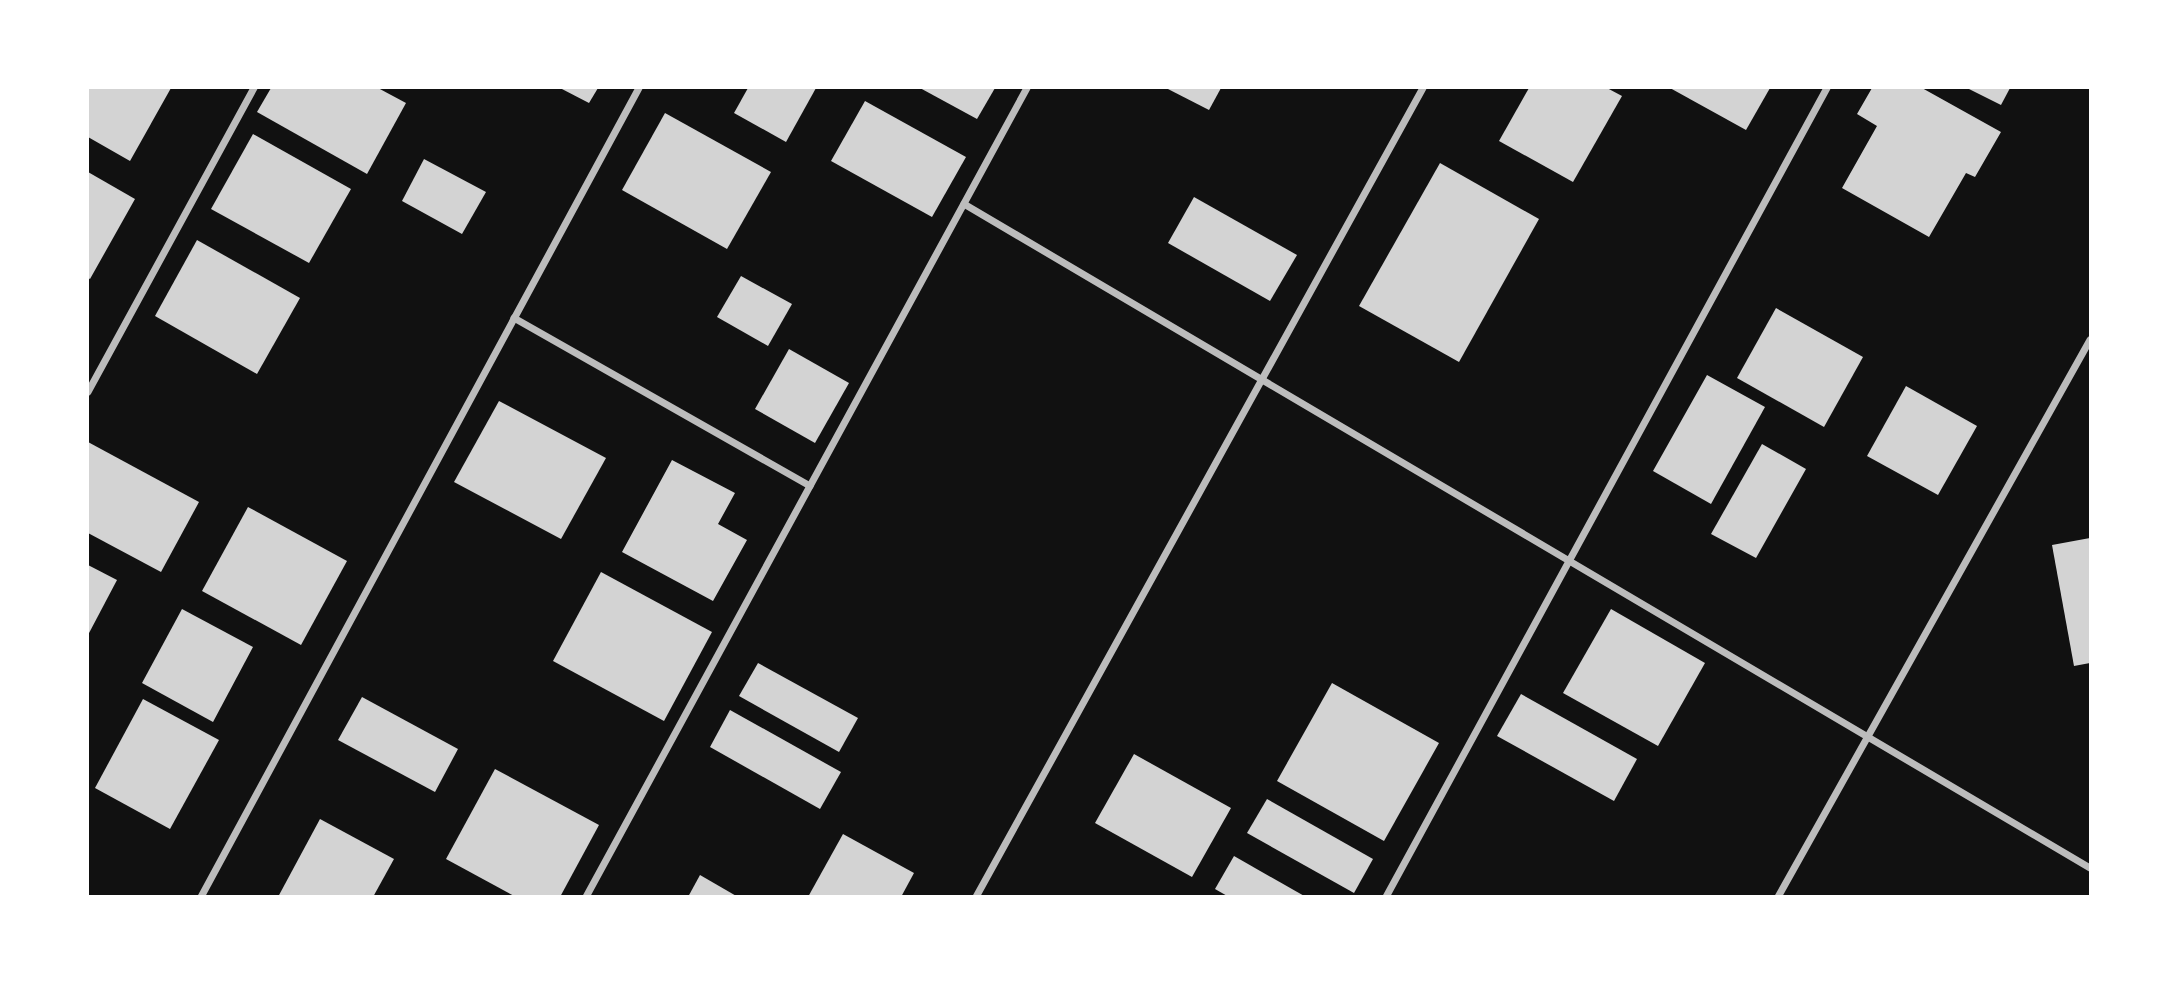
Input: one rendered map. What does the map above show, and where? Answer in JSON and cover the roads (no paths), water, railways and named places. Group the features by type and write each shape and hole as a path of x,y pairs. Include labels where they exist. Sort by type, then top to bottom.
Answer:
{"street":[{"path":"88,392 254,88"},
{"path":"201,897 639,88"},
{"path":"586,897 1027,88"},
{"path":"976,897 1423,88"},
{"path":"1386,897 1827,88"},
{"path":"964,204 2091,868"},
{"path":"514,318 810,486"},
{"path":"1778,897 2091,340"}]}
